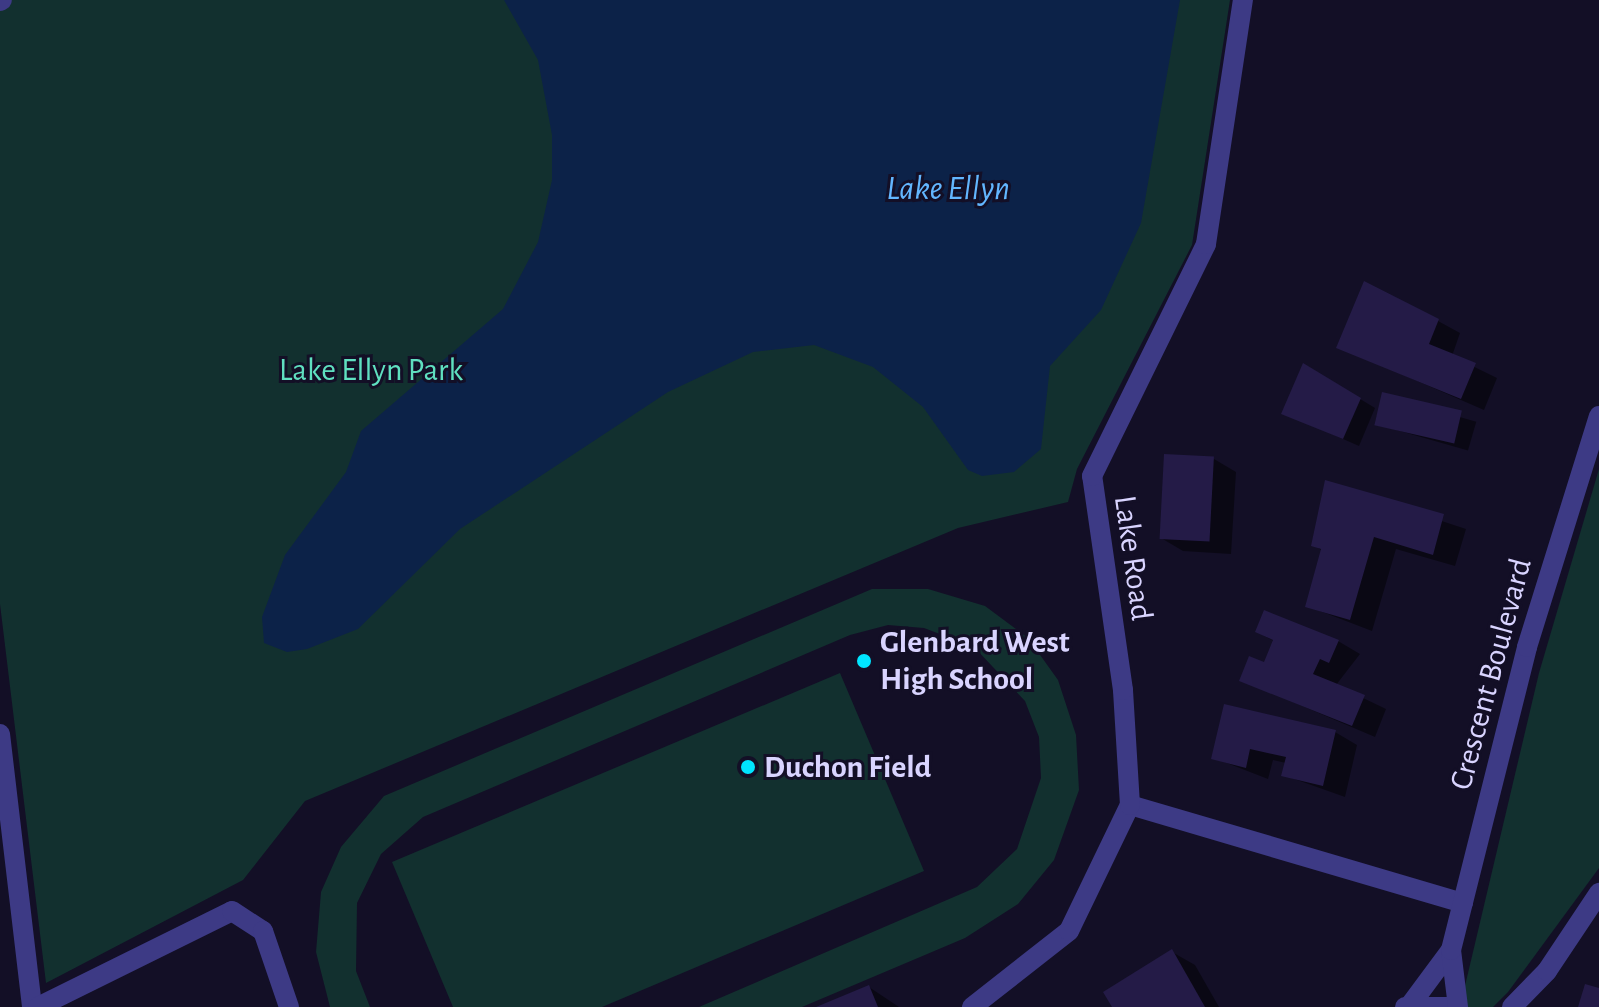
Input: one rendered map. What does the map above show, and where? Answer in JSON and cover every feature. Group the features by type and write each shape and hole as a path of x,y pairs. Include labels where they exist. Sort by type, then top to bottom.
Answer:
{"street":[{"name":"Lake Road","path":"1130,805 1123,690 1092,476 1206,244 1243,0"},
{"name":"Crescent Boulevard","path":"1458,1007 1451,950 1527,647 1599,416"},
{"path":"0,734 35,1007 214,915 247,915 274,953 289,1007"},
{"path":"972,1007 1069,931 1130,805 1463,903"},
{"path":"1512,1007 1547,971 1599,893"},
{"name":"Crescent Boulevard","path":"1408,1006 1451,950"},
{"path":"1408,1006 1447,1007"}],"green space":[{"name":"Lake Ellyn Park","path":"0,0 1230,0 1192,245 1077,469 1068,502 958,528 305,801 243,880 46,983 0,604"},
{"path":"1599,469 1599,868 1508,992 1493,1007 1460,1007 1539,673"},
{"path":"872,589 928,589 985,606 1028,638 1058,680 1076,735 1079,790 1054,860 1018,904 965,938 802,1007 699,1007 977,887 1017,849 1041,778 1039,737 1025,701 974,647 924,628 888,625 850,635 423,817 381,854 357,903 356,971 370,1007 330,1007 316,952 321,892 341,847 384,796"},
{"name":"Duchon Field","path":"840,673 924,871 602,1007 453,1007 392,862"}],"water":[{"name":"Lake Ellyn","path":"504,0 1180,0 1141,223 1101,310 1050,366 1041,449 1014,472 982,476 968,470 923,407 873,367 814,345 753,352 668,392 460,529 358,629 307,649 287,652 264,643 262,617 285,555 346,472 361,431 503,309 538,242 552,180 552,135 538,60"}],"building":[{"path":"1364,281 1439,319 1429,344 1476,363 1461,399 1336,348"},
{"path":"1303,363 1361,398 1343,439 1281,414"},
{"path":"1382,392 1462,410 1454,444 1374,425"},
{"path":"1164,454 1214,457 1209,542 1160,539"},
{"path":"1325,480 1444,514 1433,555 1374,537 1350,620 1305,607 1321,549 1311,546"},
{"path":"1264,610 1339,640 1329,663 1320,659 1313,674 1365,695 1352,726 1239,681 1249,656 1264,662 1273,640 1255,632"},
{"path":"1224,704 1336,730 1323,786 1281,776 1286,757 1250,749 1246,768 1211,759"},
{"path":"1172,949 1205,1007 1112,1007 1103,992"},
{"path":"1585,984 1599,988 1599,1007 1578,1007"},
{"path":"869,985 878,1007 816,1007"}],"place":[{"name":"Glenbard West High School","path":"864,661"},
{"name":"Duchon Field","path":"748,767"}]}
